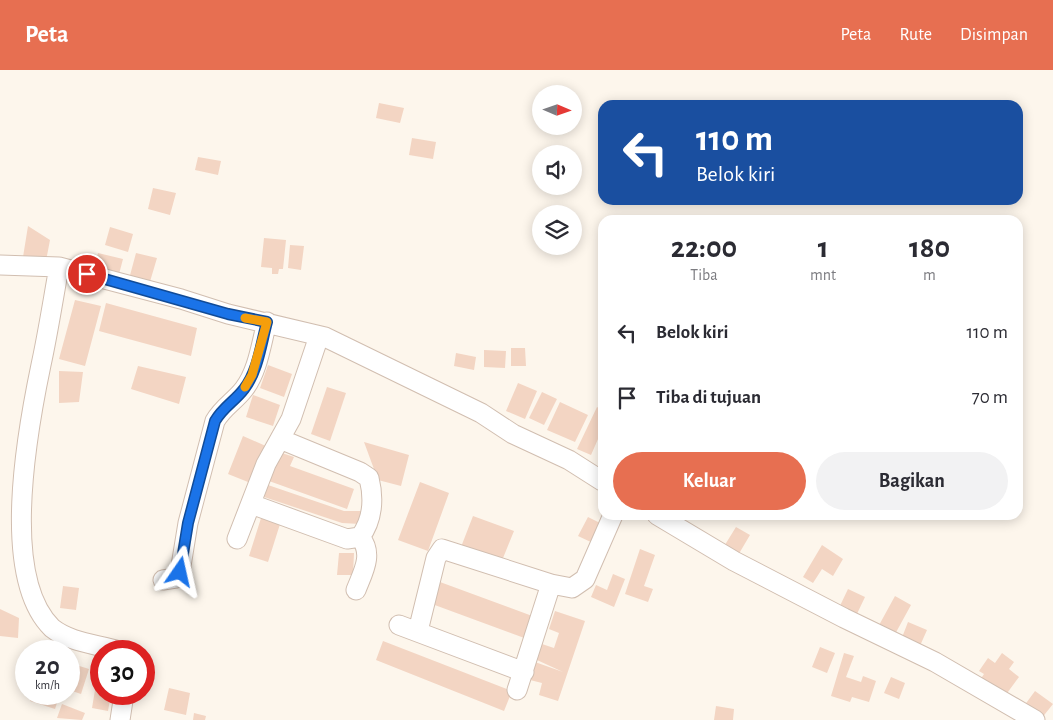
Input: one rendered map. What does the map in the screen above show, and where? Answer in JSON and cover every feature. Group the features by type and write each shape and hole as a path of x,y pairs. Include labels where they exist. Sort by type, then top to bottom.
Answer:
{"street":[{"path":"0,268 59,268 181,299 228,314 319,336 367,357 482,413 513,434 569,460 598,478"},
{"path":"59,268 25,442 16,525 23,582 35,609 52,628 90,645"},
{"path":"163,580 176,578 180,572 188,523 215,421 221,409 244,390 252,375 267,322"},
{"path":"237,540 266,464 291,419 319,336"},
{"path":"250,504 347,539 360,537 366,529 373,493 369,478 360,472 280,439"},
{"path":"418,632 436,558 442,549 551,584 572,588 585,579 611,520"},
{"path":"665,520 734,561 844,618 935,662 1024,717"},
{"path":"356,590 368,550 360,537"},
{"path":"517,690 551,584"},
{"path":"399,625 524,672"},
{"path":"120,720 122,705"}],"building":[{"path":"379,103 404,108 400,123 376,118"},
{"path":"412,138 436,142 433,159 409,155"},
{"path":"198,157 221,161 218,175 195,170"},
{"path":"153,188 176,193 170,215 148,209"},
{"path":"28,226 50,240 46,261 23,257"},
{"path":"110,227 133,234 128,252 105,245"},
{"path":"264,238 286,240 283,269 279,269 278,274 272,274 272,268 261,267"},
{"path":"290,245 304,246 301,270 288,268"},
{"path":"98,253 123,259 118,278 93,272"},
{"path":"136,253 157,258 149,285 129,279"},
{"path":"75,300 101,306 85,366 59,359"},
{"path":"106,303 197,328 191,356 99,331"},
{"path":"511,348 525,348 526,366 511,366"},
{"path":"484,350 506,351 505,368 484,367"},
{"path":"456,353 476,357 474,370 454,366"},
{"path":"268,365 292,374 284,397 260,388"},
{"path":"138,366 186,377 179,404 131,389"},
{"path":"59,371 83,372 79,402 59,403"},
{"path":"518,383 537,391 525,419 506,411"},
{"path":"327,387 346,393 330,441 311,434"},
{"path":"542,392 557,399 544,425 529,418"},
{"path":"253,395 280,405 273,426 246,417"},
{"path":"560,402 588,415 575,442 547,430"},
{"path":"597,407 598,439 591,455 577,449"},
{"path":"243,436 268,447 253,484 228,474"},
{"path":"364,442 409,455 401,486 378,480"},
{"path":"279,452 294,457 290,466 354,489 347,509 269,481"},
{"path":"420,482 449,493 428,551 398,540"},
{"path":"268,485 344,511 361,511 360,524 342,523 264,497"},
{"path":"262,515 281,521 268,562 249,556"},
{"path":"473,516 514,531 501,563 461,547"},
{"path":"588,517 604,525 595,544 578,536"},
{"path":"736,527 750,535 737,557 723,548"},
{"path":"822,545 843,559 833,576 822,569 813,583 803,577"},
{"path":"640,549 655,555 644,586 653,589 648,602 625,594"},
{"path":"339,553 354,553 353,575 337,575"},
{"path":"613,574 625,579 614,607 591,597 596,585 607,590"},
{"path":"440,582 535,617 527,639 432,604"},
{"path":"63,586 79,588 76,610 60,608"},
{"path":"848,589 865,597 855,618 838,610"},
{"path":"895,596 911,605 894,636 878,627"},
{"path":"0,609 19,618 18,638 0,636"},
{"path":"555,611 585,621 558,701 539,695 542,683 530,680 535,662 563,672 537,660 542,644 554,648 559,633 549,629"},
{"path":"908,622 927,630 919,648 901,640"},
{"path":"383,641 512,691 504,711 376,660"},
{"path":"820,647 835,653 827,673 812,667"},
{"path":"844,653 854,656 846,677 861,682 863,676 876,681 869,702 852,697 850,702 831,696"},
{"path":"1002,653 1014,662 1009,669 1019,677 1002,700 978,683 984,674 979,671 988,658 995,663"},
{"path":"80,666 89,669 80,694"},
{"path":"891,677 905,683 899,699 884,693"},
{"path":"169,688 190,693 186,715 164,710"},
{"path":"1035,691 1053,704 1041,719 1024,706"},
{"path":"42,705 56,705 55,709"},
{"path":"62,705 85,713 82,720 57,718"},
{"path":"92,705 109,705 108,711 92,708"},
{"path":"716,706 734,709 733,720 714,720"},
{"path":"194,713 206,716 205,720 193,720"}],"slow traffic":[{"path":"245,318 267,322 252,375 245,387"}],"route":[{"path":"87,274 181,299 228,314 267,322 252,375 244,390 221,409 215,421 205,452 188,523 183,564 180,572"}]}
